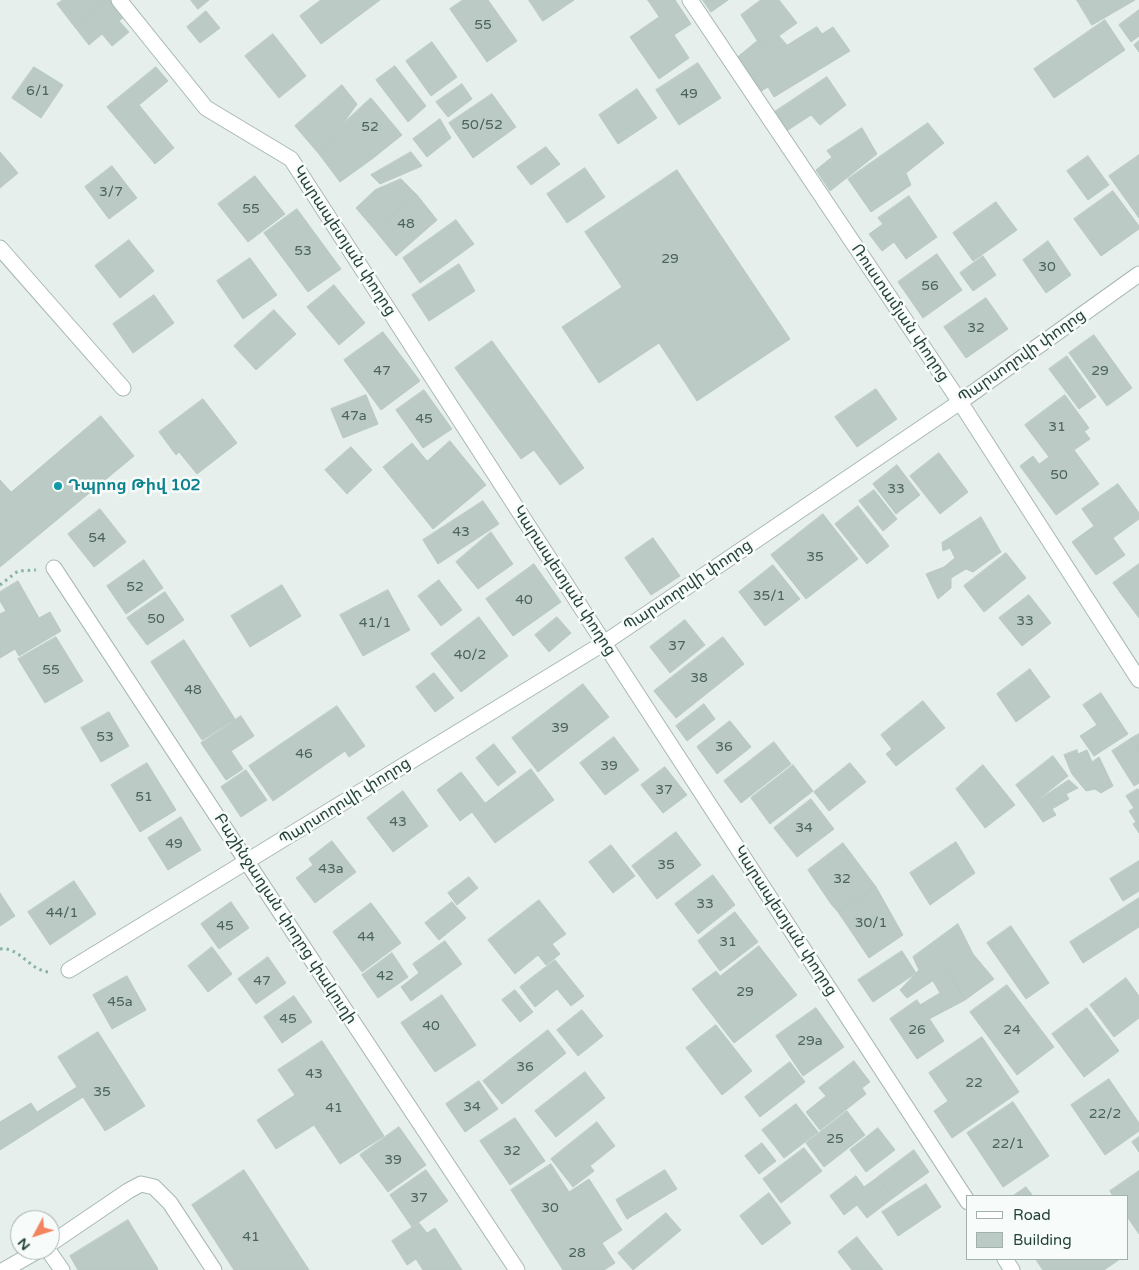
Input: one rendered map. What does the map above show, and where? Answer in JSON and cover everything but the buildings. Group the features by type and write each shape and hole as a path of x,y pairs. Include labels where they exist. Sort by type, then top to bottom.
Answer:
{"street":[{"name":"Կարապետյան փողոց","path":"119,0 206,108 291,159 966,1199"},
{"name":"Ռուստամյան փողոց","path":"690,0 960,402 1139,680"},
{"path":"0,248 123,388"},
{"name":"Պարսողովի փողոց","path":"69,970 604,643 960,402 1139,274"},
{"name":"Բաշինջաղյան փողոց փակուղի","path":"54,568 516,1270"},
{"path":"60,1237 141,1184 154,1188 170,1203 214,1270"},
{"path":"4,1270 22,1260"}],"path":[{"path":"0,585 18,571 54,568"},
{"path":"0,949 7,948 17,953 38,969 48,973 69,970"}],"place":[{"name":"Դպրոց Թիվ 102","path":"58,486"}]}
